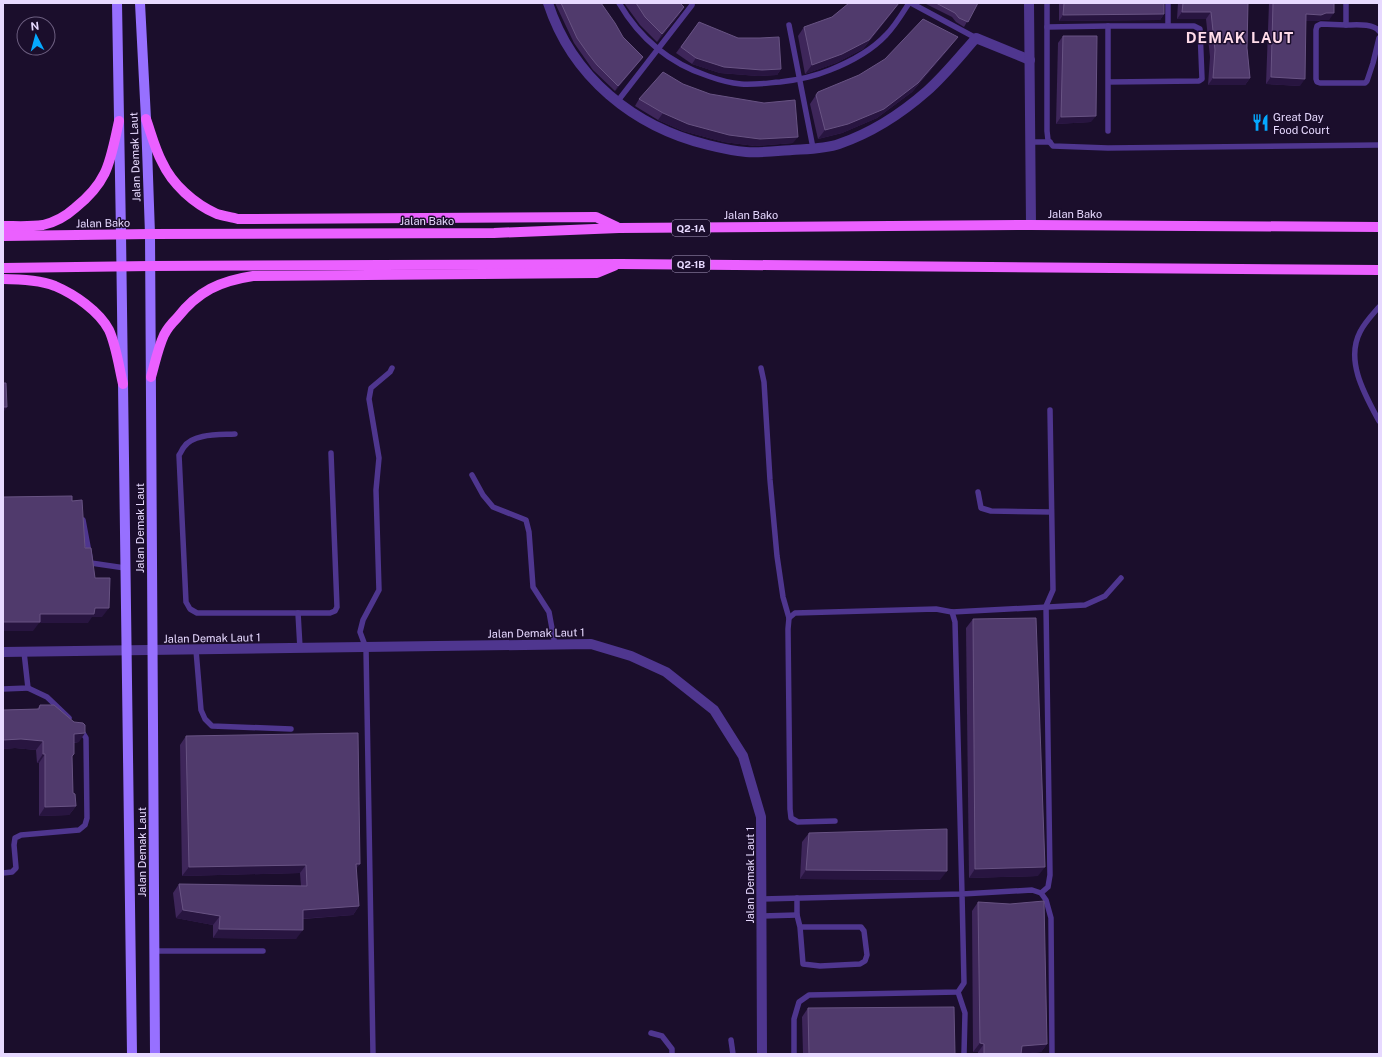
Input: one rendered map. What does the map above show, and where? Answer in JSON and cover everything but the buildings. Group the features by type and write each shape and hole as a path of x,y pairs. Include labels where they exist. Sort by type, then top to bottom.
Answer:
{"main road":[{"name":"Jalan Demak Laut","path":"117,3 132,1054"},
{"name":"Jalan Demak Laut","path":"140,3 150,234 155,1054"},
{"path":"146,119 162,163 172,178 191,199 218,214 238,218 596,217 619,228"},
{"path":"3,226 42,225 59,220 88,198 103,179 110,161 119,121"},
{"name":"Jalan Bako","path":"3,236 121,234 494,233 619,228 1031,225 1379,227"},
{"path":"151,377 164,335 186,307 198,296 213,287 234,279 254,276 597,273 621,264"},
{"name":"Q2-1B","path":"3,268 621,264 1379,270"},
{"path":"3,279 24,279 54,286 89,306 109,330 122,384"}],"street":[{"path":"548,3 556,24 571,51 603,90 617,102 640,118 685,140 746,152 813,148 838,144 878,126 906,108 936,82 976,38 1030,60"},
{"path":"1029,3 1031,225"},
{"name":"Jalan Demak Laut 1","path":"3,652 591,644 631,656 666,672 714,710 743,756 761,817 762,1054"}],"lane":[{"path":"619,3 638,30 658,49 679,64 695,72 728,82 757,84 800,80 842,65 870,49 892,29 910,3 976,38"},
{"path":"1047,3 1047,131 1050,142 1056,147 1108,148 1379,145"},
{"path":"1168,3 1168,26"},
{"path":"1346,3 1346,25"},
{"path":"617,102 692,6"},
{"path":"1379,31 1374,27 1321,24 1317,26 1317,82 1365,83 1376,64 1379,38"},
{"path":"790,25 813,148"},
{"path":"1108,26 1108,131"},
{"path":"1047,27 1194,26 1200,29 1202,79 1199,82 1108,82"},
{"path":"1030,142 1050,142"},
{"path":"1379,307 1368,319 1360,332 1355,346 1355,360 1359,381 1379,420"},
{"path":"373,1054 366,648 360,632 363,620 379,590 376,490 379,458 369,399 371,388 390,372 392,368"},
{"path":"761,368 764,382 770,480 777,556 782,593 789,618 791,818 798,822 835,821"},
{"path":"1041,893 1048,887 1050,876 1046,606 1053,590 1050,410"},
{"path":"235,434 203,436 184,446 179,456 186,602 190,608 197,613 335,612 337,607 332,453"},
{"path":"472,475 483,496 493,507 526,520 529,532 533,588 549,612 555,645"},
{"path":"978,492 981,508 991,511 1051,512"},
{"path":"81,512 91,563 125,568"},
{"path":"789,618 795,613 936,609 952,612 1085,605 1105,596 1121,578"},
{"path":"952,612 955,622 964,983 958,992"},
{"path":"298,613 300,648"},
{"path":"196,650 201,710 205,719 212,726 291,729"},
{"path":"24,652 28,688"},
{"path":"3,689 28,688 47,697 73,722"},
{"path":"3,873 12,872 16,868 14,845 15,838 22,835 75,831 79,830 85,825 86,738 78,726"},
{"path":"762,899 962,894 1032,890 1041,893 1046,900 1051,918 1052,1054"},
{"path":"797,898 797,915 800,928 803,964 820,966 860,964 865,961 867,955 864,931 861,927 800,928"},
{"path":"762,916 797,915"},
{"path":"154,950 263,951"},
{"path":"794,1054 794,1019 799,1002 810,995 958,992"},
{"path":"958,992 965,1013 964,1054"},
{"path":"651,1033 662,1036 672,1050 672,1054"},
{"path":"732,1040 733,1054"}],"place":[{"name":"Great Day Food Court","path":"1260,123"}],"district":[{"name":"DEMAK LAUT","path":"1240,37"}]}
